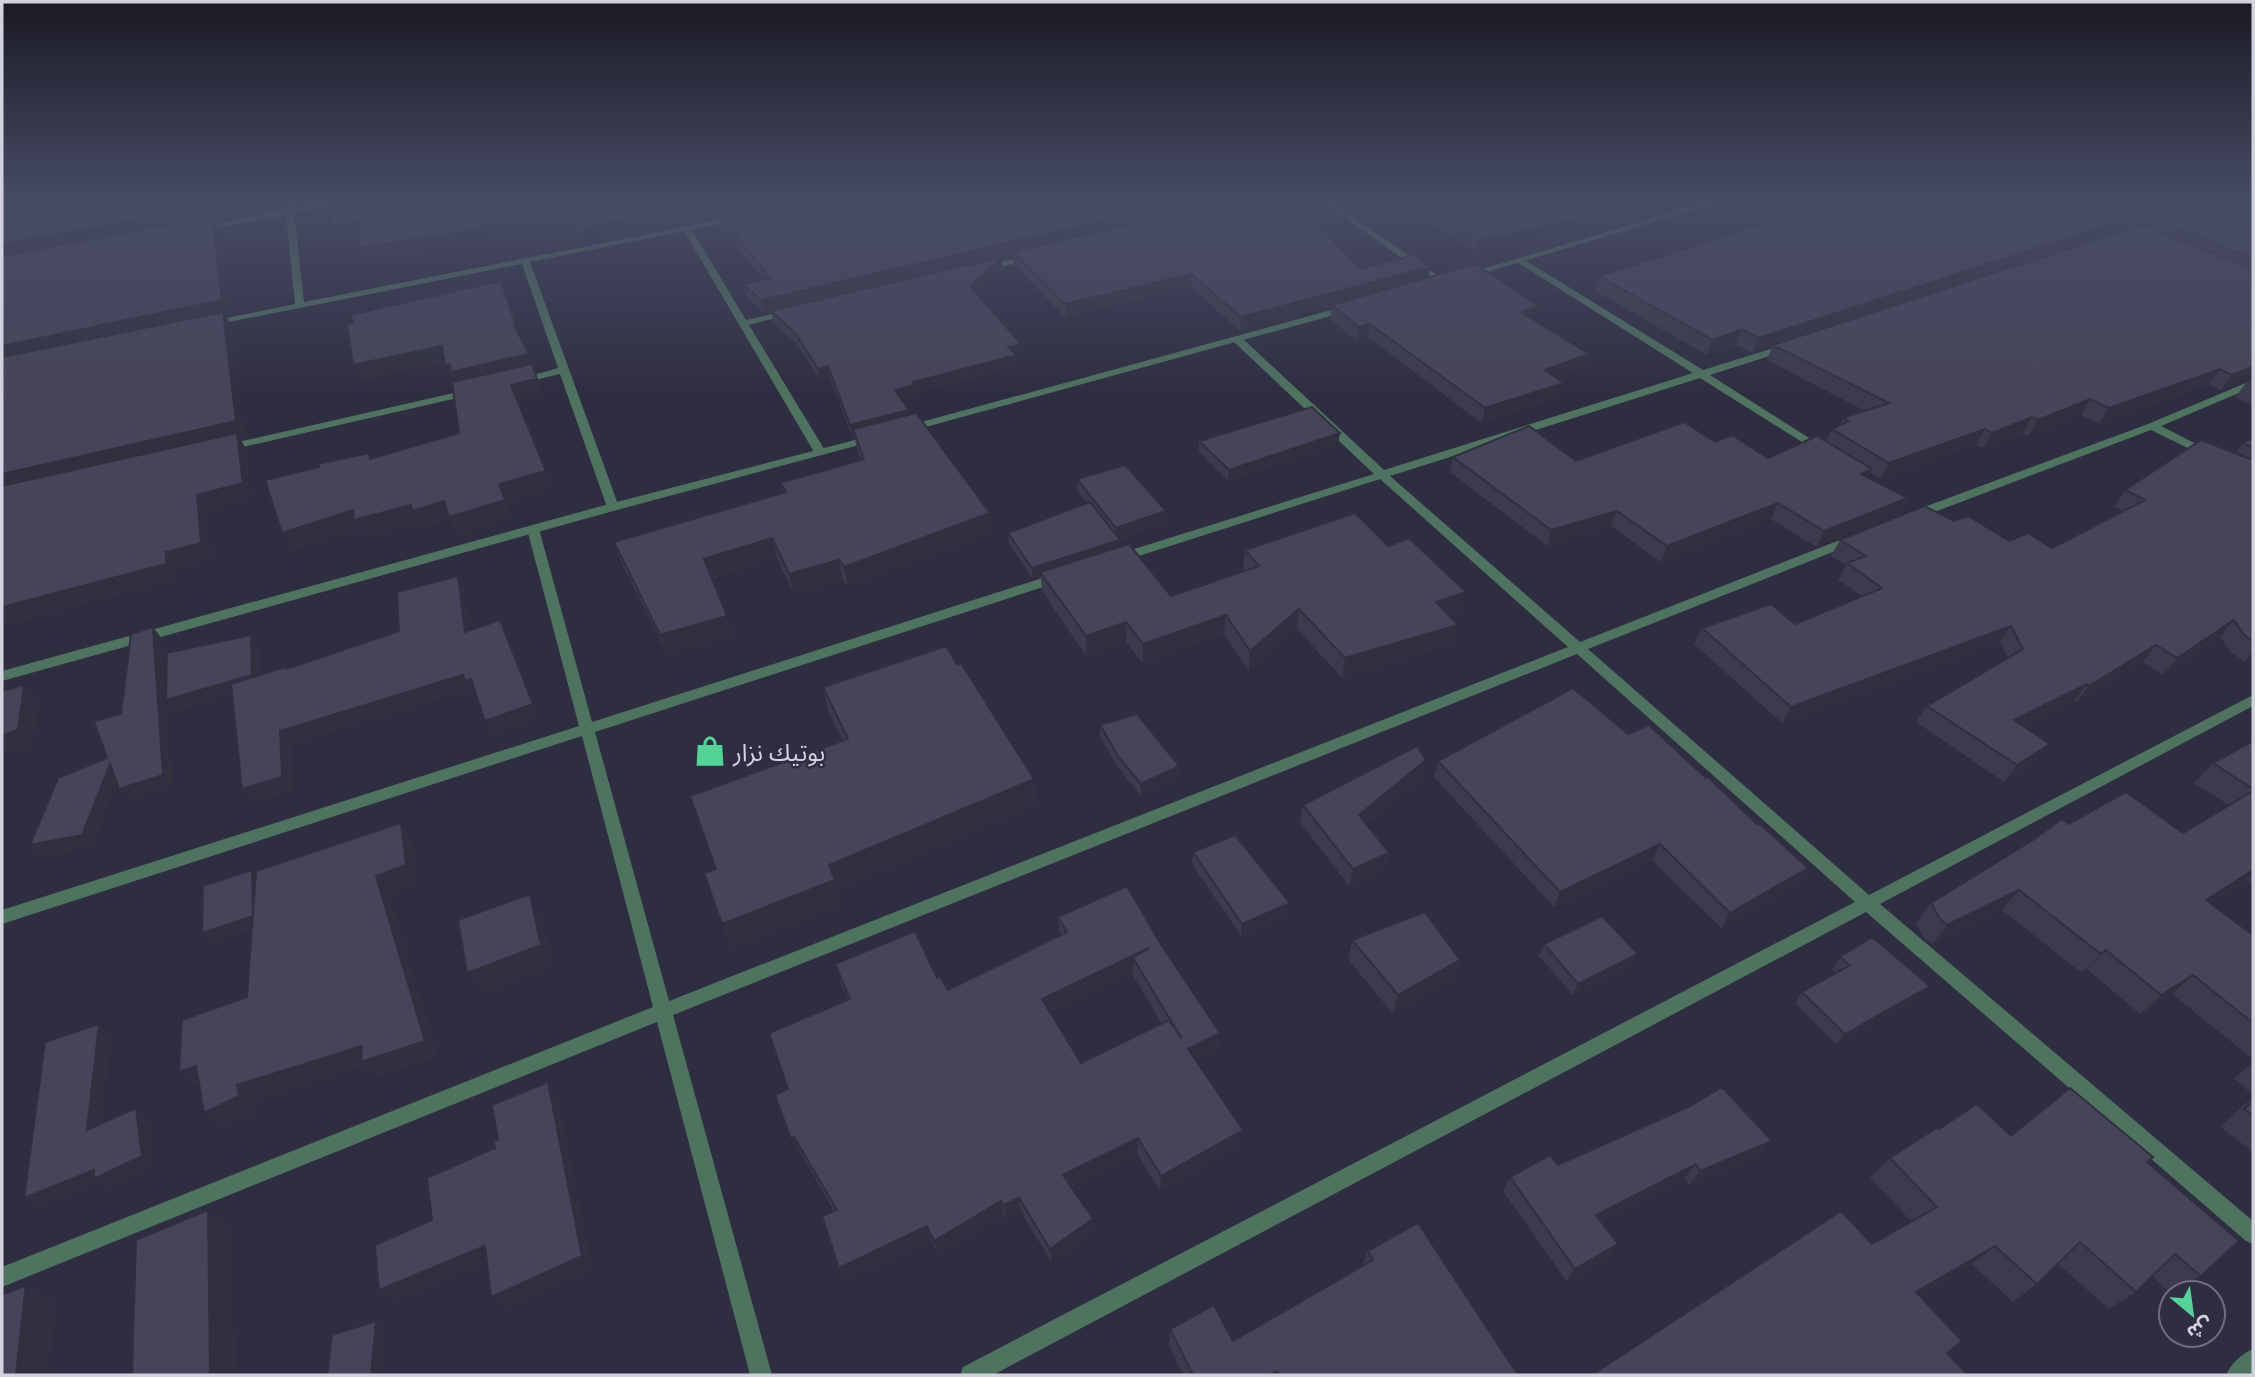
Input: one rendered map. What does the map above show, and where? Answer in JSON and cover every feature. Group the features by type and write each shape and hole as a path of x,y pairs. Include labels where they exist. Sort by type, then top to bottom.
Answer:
{"street":[{"path":"296,266 300,306"},
{"path":"205,326 494,266"},
{"path":"527,266 612,507"},
{"path":"708,266 820,452"},
{"path":"969,271 990,266"},
{"path":"1420,266 1443,282"},
{"path":"1430,285 1498,266"},
{"path":"1530,266 1831,456"},
{"path":"901,430 1353,307"},
{"path":"742,324 796,312"},
{"path":"1238,340 1382,475 1866,902 2253,1234"},
{"path":"1104,563 1795,345"},
{"path":"510,383 564,370"},
{"path":"1895,523 1915,509 2152,426 2253,383"},
{"path":"216,450 483,389"},
{"path":"2152,426 2220,460"},
{"path":"2,676 612,507 887,434"},
{"path":"533,529 761,1375"},
{"path":"2,1277 663,1011 1870,533"},
{"path":"2,918 587,727 1064,576"},
{"path":"971,1375 2253,700"},
{"path":"2236,1375 2253,1360"}],"building":[{"path":"2,266 218,266 222,300 2,346"},
{"path":"761,266 906,266 761,300 743,284 771,278"},
{"path":"962,266 992,266 970,286 1021,344 1008,347 1017,355 913,382 915,385 895,390 909,410 850,425 828,366 818,369 796,334 771,311"},
{"path":"1027,266 1358,266 1361,269 1371,266 1430,267 1241,317 1191,274 1065,304"},
{"path":"1467,266 1478,266 1539,306 1521,312 1589,354 1545,370 1564,383 1485,408 1370,324 1359,327 1332,305"},
{"path":"1629,266 1980,266 1759,338 1742,329 1713,340 1599,276"},
{"path":"2014,266 2246,266 2253,269 2253,367 2232,375 2220,369 2109,408 2090,399 2038,420 2032,417 1992,433 1985,429 1889,463 1832,429 1849,421 1843,418 1889,403 1773,345"},
{"path":"501,281 514,325 529,354 451,372 450,364 445,365 442,346 353,365 347,324 353,323 350,315"},
{"path":"223,312 236,421 2,474 2,357"},
{"path":"532,364 537,379 511,385 546,471 499,484 505,500 449,517 444,501 413,511 411,505 354,520 353,510 282,533 265,480 319,467 318,464 369,453 370,459 459,433 452,382"},
{"path":"1312,407 1340,433 1229,470 1199,441"},
{"path":"916,413 990,513 844,567 839,560 789,574 772,538 704,559 727,616 660,635 614,542 786,492 780,483 864,459 853,429"},
{"path":"1684,422 1715,442 1732,435 1768,458 1817,436 1872,469 1861,474 1908,498 1824,531 1778,503 1667,546 1617,511 1551,530 1453,457 1529,426 1576,461"},
{"path":"237,433 243,483 197,495 201,543 166,552 166,564 2,607 2,486"},
{"path":"2253,438 2253,448 2243,443"},
{"path":"2201,440 2253,460 2253,641 2245,636 2234,620 2177,658 2156,645 2089,686 2087,684 2014,720 2050,744 2017,765 1927,706 2023,649 2011,626 1791,707 1702,628 1771,604 1795,624 1882,588 1847,563 1866,556 1840,540 1924,506 1954,521 1968,516 2009,541 2028,533 2052,548 2145,500 2125,490"},
{"path":"1125,465 1166,511 1116,528 1077,479"},
{"path":"1090,502 1120,540 1032,568 1008,533"},
{"path":"1355,513 1388,546 1409,538 1466,592 1436,602 1458,625 1345,658 1299,609 1250,651 1226,615 1143,644 1126,622 1086,636 1040,572 1129,544 1171,596 1259,566 1245,550"},
{"path":"458,576 465,632 500,620 533,704 485,721 471,679 465,681 463,675 280,731 282,777 242,789 231,684 285,667 286,669 399,631 397,592"},
{"path":"153,627 163,775 119,789 110,764 82,835 30,845 58,778 107,758 94,721 121,714 131,634"},
{"path":"251,635 252,675 166,700 167,653"},
{"path":"946,646 957,664 961,663 1034,779 829,865 835,880 722,924 704,873 716,869 690,796 848,739 823,687"},
{"path":"24,685 18,730 2,735 2,691"},
{"path":"1573,688 1628,734 1649,725 1808,868 1730,913 1660,844 1560,892 1438,761"},
{"path":"1137,714 1179,766 1141,784 1118,756 1100,725"},
{"path":"2253,741 2253,789 2213,763"},
{"path":"1417,746 1426,760 1359,815 1389,853 1353,869 1303,805"},
{"path":"2253,791 2253,870 2206,900 2253,935 2253,1023 2193,975 2161,995 2106,950 2101,954 2019,890 1947,925 1940,919 1931,903 2062,819 2069,824 2126,792 2183,833"},
{"path":"401,823 406,865 376,876 425,1041 361,1062 362,1046 237,1085 239,1096 204,1113 196,1066 179,1072 182,1020 247,997 256,871"},
{"path":"1235,835 1290,903 1242,924 1193,852"},
{"path":"252,870 253,916 202,933 203,886"},
{"path":"1127,886 1160,943 1220,1033 1188,1049 1243,1130 1161,1176 1138,1138 1063,1175 1093,1219 1050,1249 1019,1198 1004,1205 1001,1201 934,1241 927,1226 839,1268 822,1216 837,1210 794,1137 791,1139 775,1095 788,1089 769,1033 850,999 835,964 915,931 937,978 940,976 948,990 1067,932 1058,917","holes":["1149,948 1133,958 1182,1039 1169,1020 1081,1063 1042,999"]},
{"path":"530,894 541,945 467,973 458,920"},
{"path":"1425,912 1460,960 1398,995 1352,940"},
{"path":"1602,916 1638,954 1578,984 1544,944"},
{"path":"1872,937 1930,986 1845,1034 1802,992 1850,965 1840,957"},
{"path":"99,1024 87,1130 136,1108 142,1156 94,1179 94,1170 24,1198 45,1042"},
{"path":"548,1082 582,1256 491,1297 485,1246 379,1290 375,1245 432,1220 427,1178 495,1148 494,1141 498,1140 492,1105"},
{"path":"1722,1087 1772,1141 1700,1171 1696,1164 1596,1215 1618,1244 1575,1269 1510,1177 1550,1155 1558,1165 1690,1106"},
{"path":"2070,1088 2153,1157 2147,1162 2239,1241 2201,1276 2175,1254 2136,1292 2080,1242 2037,1284 1995,1246 1916,1292 1962,1341 1947,1353 1968,1375 1592,1375 1841,1211 1872,1244 1937,1207 1890,1158 1938,1127 1939,1129 1977,1104 2011,1136"},
{"path":"2253,1101 2253,1116 2244,1109"},
{"path":"208,1210 210,1375 132,1375 136,1240"},
{"path":"1418,1223 1518,1375 1279,1375 1277,1371 1269,1375 1193,1375 1170,1329 1214,1305 1233,1341 1373,1260 1368,1251"},
{"path":"26,1285 16,1375 2,1375 2,1295"},
{"path":"376,1321 371,1375 327,1375 332,1335"}],"place":[{"name":"بوتيك نزار","path":"710,751"}]}
